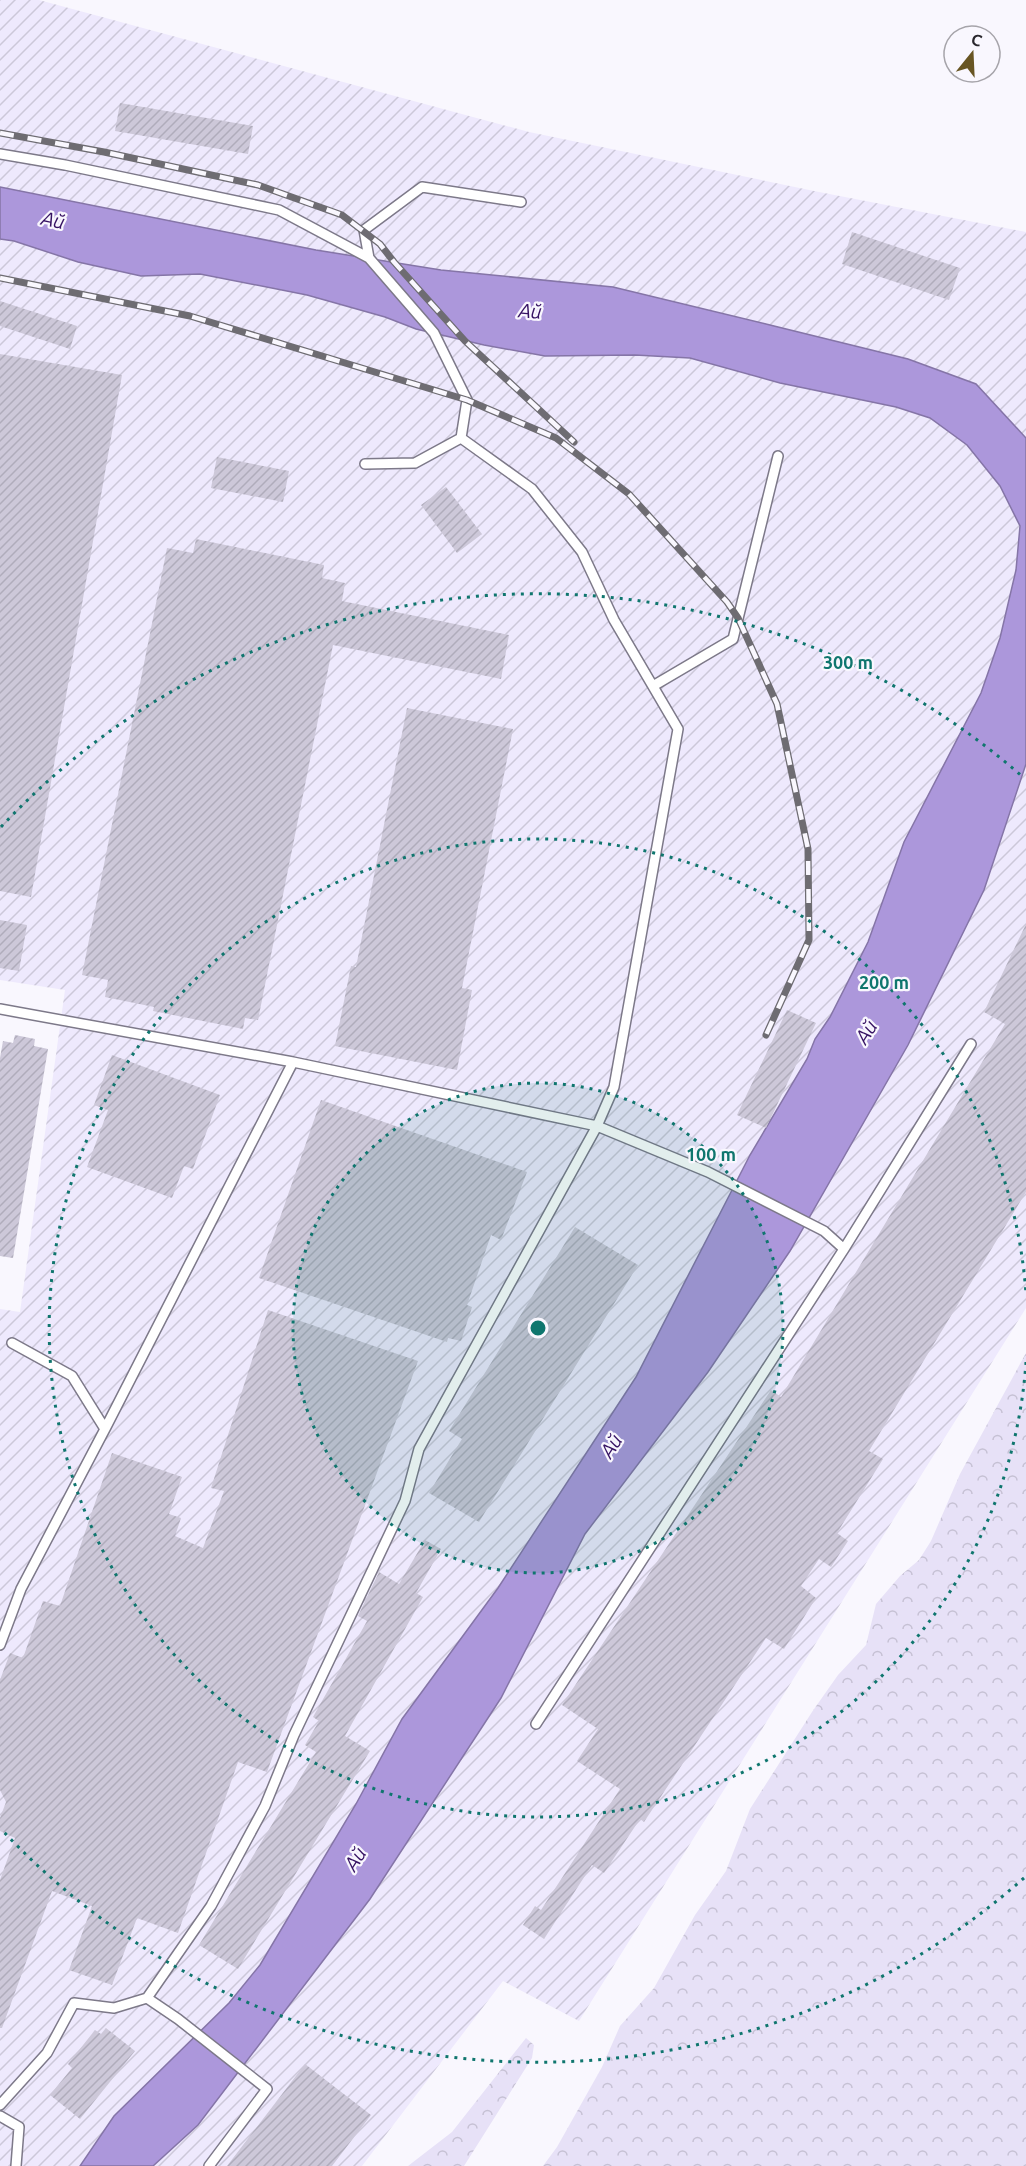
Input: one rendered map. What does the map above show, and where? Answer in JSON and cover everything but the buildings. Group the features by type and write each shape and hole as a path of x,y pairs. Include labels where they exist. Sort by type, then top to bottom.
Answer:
{"lane":[{"path":"0,154 64,165 279,210 369,258 434,333 467,400 461,438"},
{"path":"369,258 364,230 422,187 521,202"},
{"path":"365,464 415,462 461,438"},
{"path":"0,2104 47,2052 74,2003 114,2008 147,1998 211,1906 265,1806 294,1735 405,1501 419,1449 597,1126 614,1087 678,729 615,620 582,552 532,489 461,438"},
{"path":"652,686 733,639 778,456"},
{"path":"0,1009 293,1062 597,1126 708,1172 824,1231 844,1249"},
{"path":"536,1724 844,1249 971,1044"},
{"path":"0,1645 21,1588 293,1062"},
{"path":"12,1343 72,1376 105,1429"},
{"path":"147,1998 178,2019 267,2089 209,2166"},
{"path":"0,2116 19,2127 16,2166"}],"shaded area":[{"path":"0,0 39,0 529,132 1026,232 1026,1308 579,2021 503,1981 362,2166 0,2166 0,1309 20,1312 65,990 0,980"}],"green space":[{"path":"1026,1353 1026,2166 543,2166 557,2147 602,2067 620,2026 654,1988 695,1915 726,1871 750,1809 838,1675 866,1645 876,1604 900,1576 919,1560 931,1541 960,1474"},
{"path":"526,2038 534,2045 532,2058 464,2166 408,2166 452,2132"}],"water":[{"name":"Ай","path":"0,187 316,250 441,270 613,287 774,326 908,359 976,384 1026,438 1026,764 984,890 908,1045 790,1251 708,1372 585,1534 501,1698 370,1899 198,2125 153,2166 80,2166 114,2116 229,2003 260,1965 356,1804 402,1719 498,1588 636,1377 750,1155 807,1059 815,1039 830,1017 868,942 904,842 981,693 1000,638 1016,570 1020,526 1000,486 967,445 930,418 896,407 780,383 690,358 635,355 545,356 416,329 385,317 307,295 200,274 141,276 78,262 14,241 0,239"}],"railway":[{"path":"0,133 104,152 258,185 342,215 380,244 465,341 574,442"},
{"path":"0,278 190,316 467,400 556,438 629,494 727,602 738,618 777,704 808,849 809,940 766,1035"}]}
